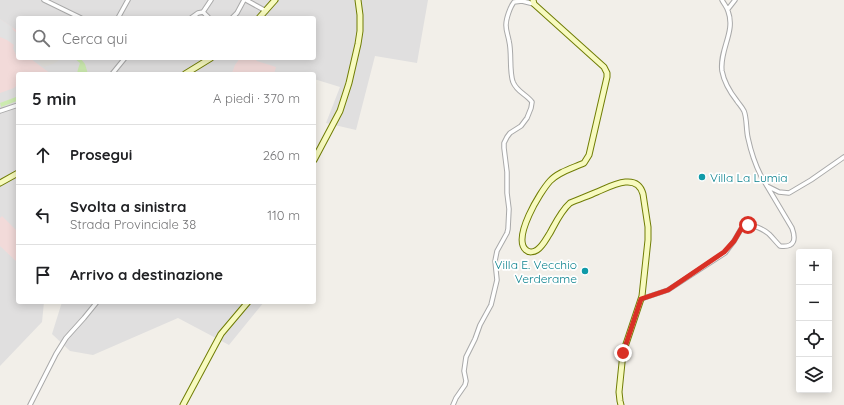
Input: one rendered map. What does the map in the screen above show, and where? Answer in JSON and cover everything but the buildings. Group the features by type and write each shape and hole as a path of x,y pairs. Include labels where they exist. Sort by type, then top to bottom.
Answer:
{"street":[{"path":"44,0 77,16"},
{"path":"119,16 128,0"},
{"path":"194,16 203,12 211,0"},
{"path":"234,16 245,0 266,11"},
{"path":"261,16 275,0"},
{"path":"316,156 340,111 349,83 360,31 358,0"},
{"path":"641,299 668,290 724,252 734,241 741,229 745,226 748,225 764,230 780,246 791,244 795,238 792,228 756,167 750,150 744,111 728,87 723,74 723,52 730,28 730,16 722,0"},
{"path":"728,10 735,0"},
{"path":"453,405 465,385 466,381 464,371 466,356 491,305 497,280 495,261 497,251 507,234 508,229 509,209 504,143 510,133 521,126 527,118 532,105 530,99 520,91 512,80 510,48 506,30 506,24 511,7 514,2 522,1 533,2 604,67 607,73 587,159 584,163 556,176 546,186 527,220 522,236 523,246 528,251 535,251 539,249 560,215 570,203 618,183 634,183 642,189 648,227 648,240 641,299 623,353 619,392 621,405"},
{"path":"203,12 207,16"},
{"path":"114,72 123,60"},
{"path":"188,72 208,60"},
{"path":"0,111 16,106"},
{"path":"767,186 779,192 789,193 844,157"},
{"path":"0,183 16,174"},
{"path":"30,405 56,354 66,338 95,304"},
{"path":"183,405 221,334 246,304"}],"shaded area":[{"path":"0,0 428,0 417,63 375,56 356,130 326,123 340,87 316,80 316,72 16,72 16,304 44,304 42,322 0,366"},
{"path":"0,19 16,30 16,60 32,60 48,72 16,72 16,86 0,93"},
{"path":"0,19 12,27 16,32 16,55 13,48 14,45 0,37"},
{"path":"39,60 59,60 44,67 41,65"},
{"path":"239,60 256,60 276,67 275,72 232,72"},
{"path":"2,216 16,230 16,261 0,246 0,218"},
{"path":"61,304 262,304 229,345 178,318 93,355 70,351 52,334"}],"green space":[{"path":"76,60 82,60 85,64 87,72 77,72 80,63"},
{"path":"16,97 16,101 1,107 0,103"}],"place":[{"name":"Villa La Lumia","path":"702,177"},
{"name":"Villa E. Vecchio Verderame","path":"585,271"}],"route":[{"path":"623,353 641,299 668,290 724,252 730,247 741,229 748,225"}]}
